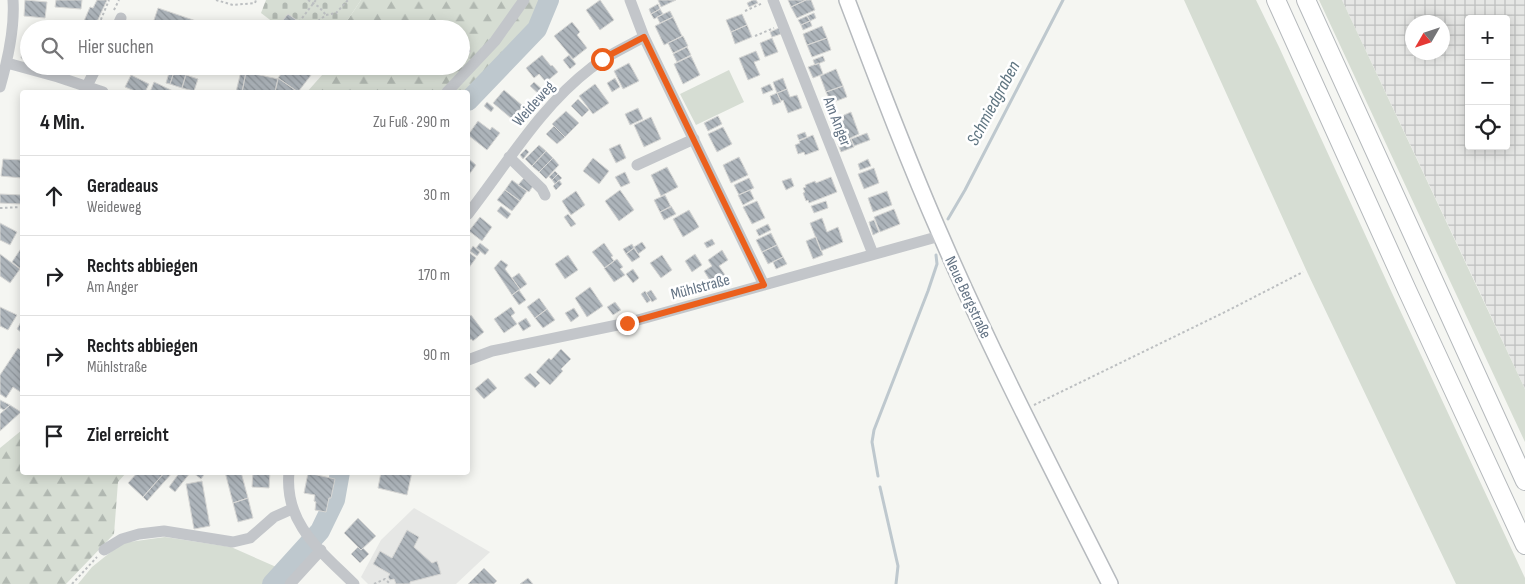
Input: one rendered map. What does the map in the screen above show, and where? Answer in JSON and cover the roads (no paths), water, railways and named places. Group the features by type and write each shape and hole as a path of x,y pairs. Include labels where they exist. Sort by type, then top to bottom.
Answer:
{"highway":[{"path":"1276,0 1525,545"},
{"path":"1306,0 1525,481"}],"main road":[{"name":"Neue Bergstraße","path":"847,0 898,134 940,236 1023,410 1110,584"}],"street":[{"path":"0,86 7,63 13,19 13,0"},
{"path":"470,68 495,41 524,0"},
{"path":"630,0 644,37 764,285"},
{"name":"Am Anger","path":"771,0 783,24 873,254"},
{"path":"117,14 117,20"},
{"name":"Weideweg","path":"470,211 536,121 580,76 602,59 644,37"},
{"path":"7,63 20,68"},
{"path":"40,75 72,87 87,86 98,90"},
{"path":"87,86 92,75"},
{"path":"449,90 463,75"},
{"path":"638,165 694,139"},
{"path":"510,157 542,188 545,195"},
{"name":"Mühlstraße","path":"470,359 492,351 627,323 940,236"},
{"path":"289,475 289,494 298,524 354,584"},
{"path":"104,550 122,539 139,534 164,531 234,542 250,538 274,517 292,509"},
{"path":"290,584 319,548"}],"waterway":[{"path":"470,99 537,29 549,0"},
{"name":"Schmiedgraben","path":"948,219 965,190 1063,0"},
{"name":"Schmiedgraben","path":"878,476 872,442 874,430 928,291 937,264 936,255"},
{"path":"272,584 320,531 335,500 339,475"},
{"name":"Schmiedgraben","path":"880,487 898,566 896,584"}]}
